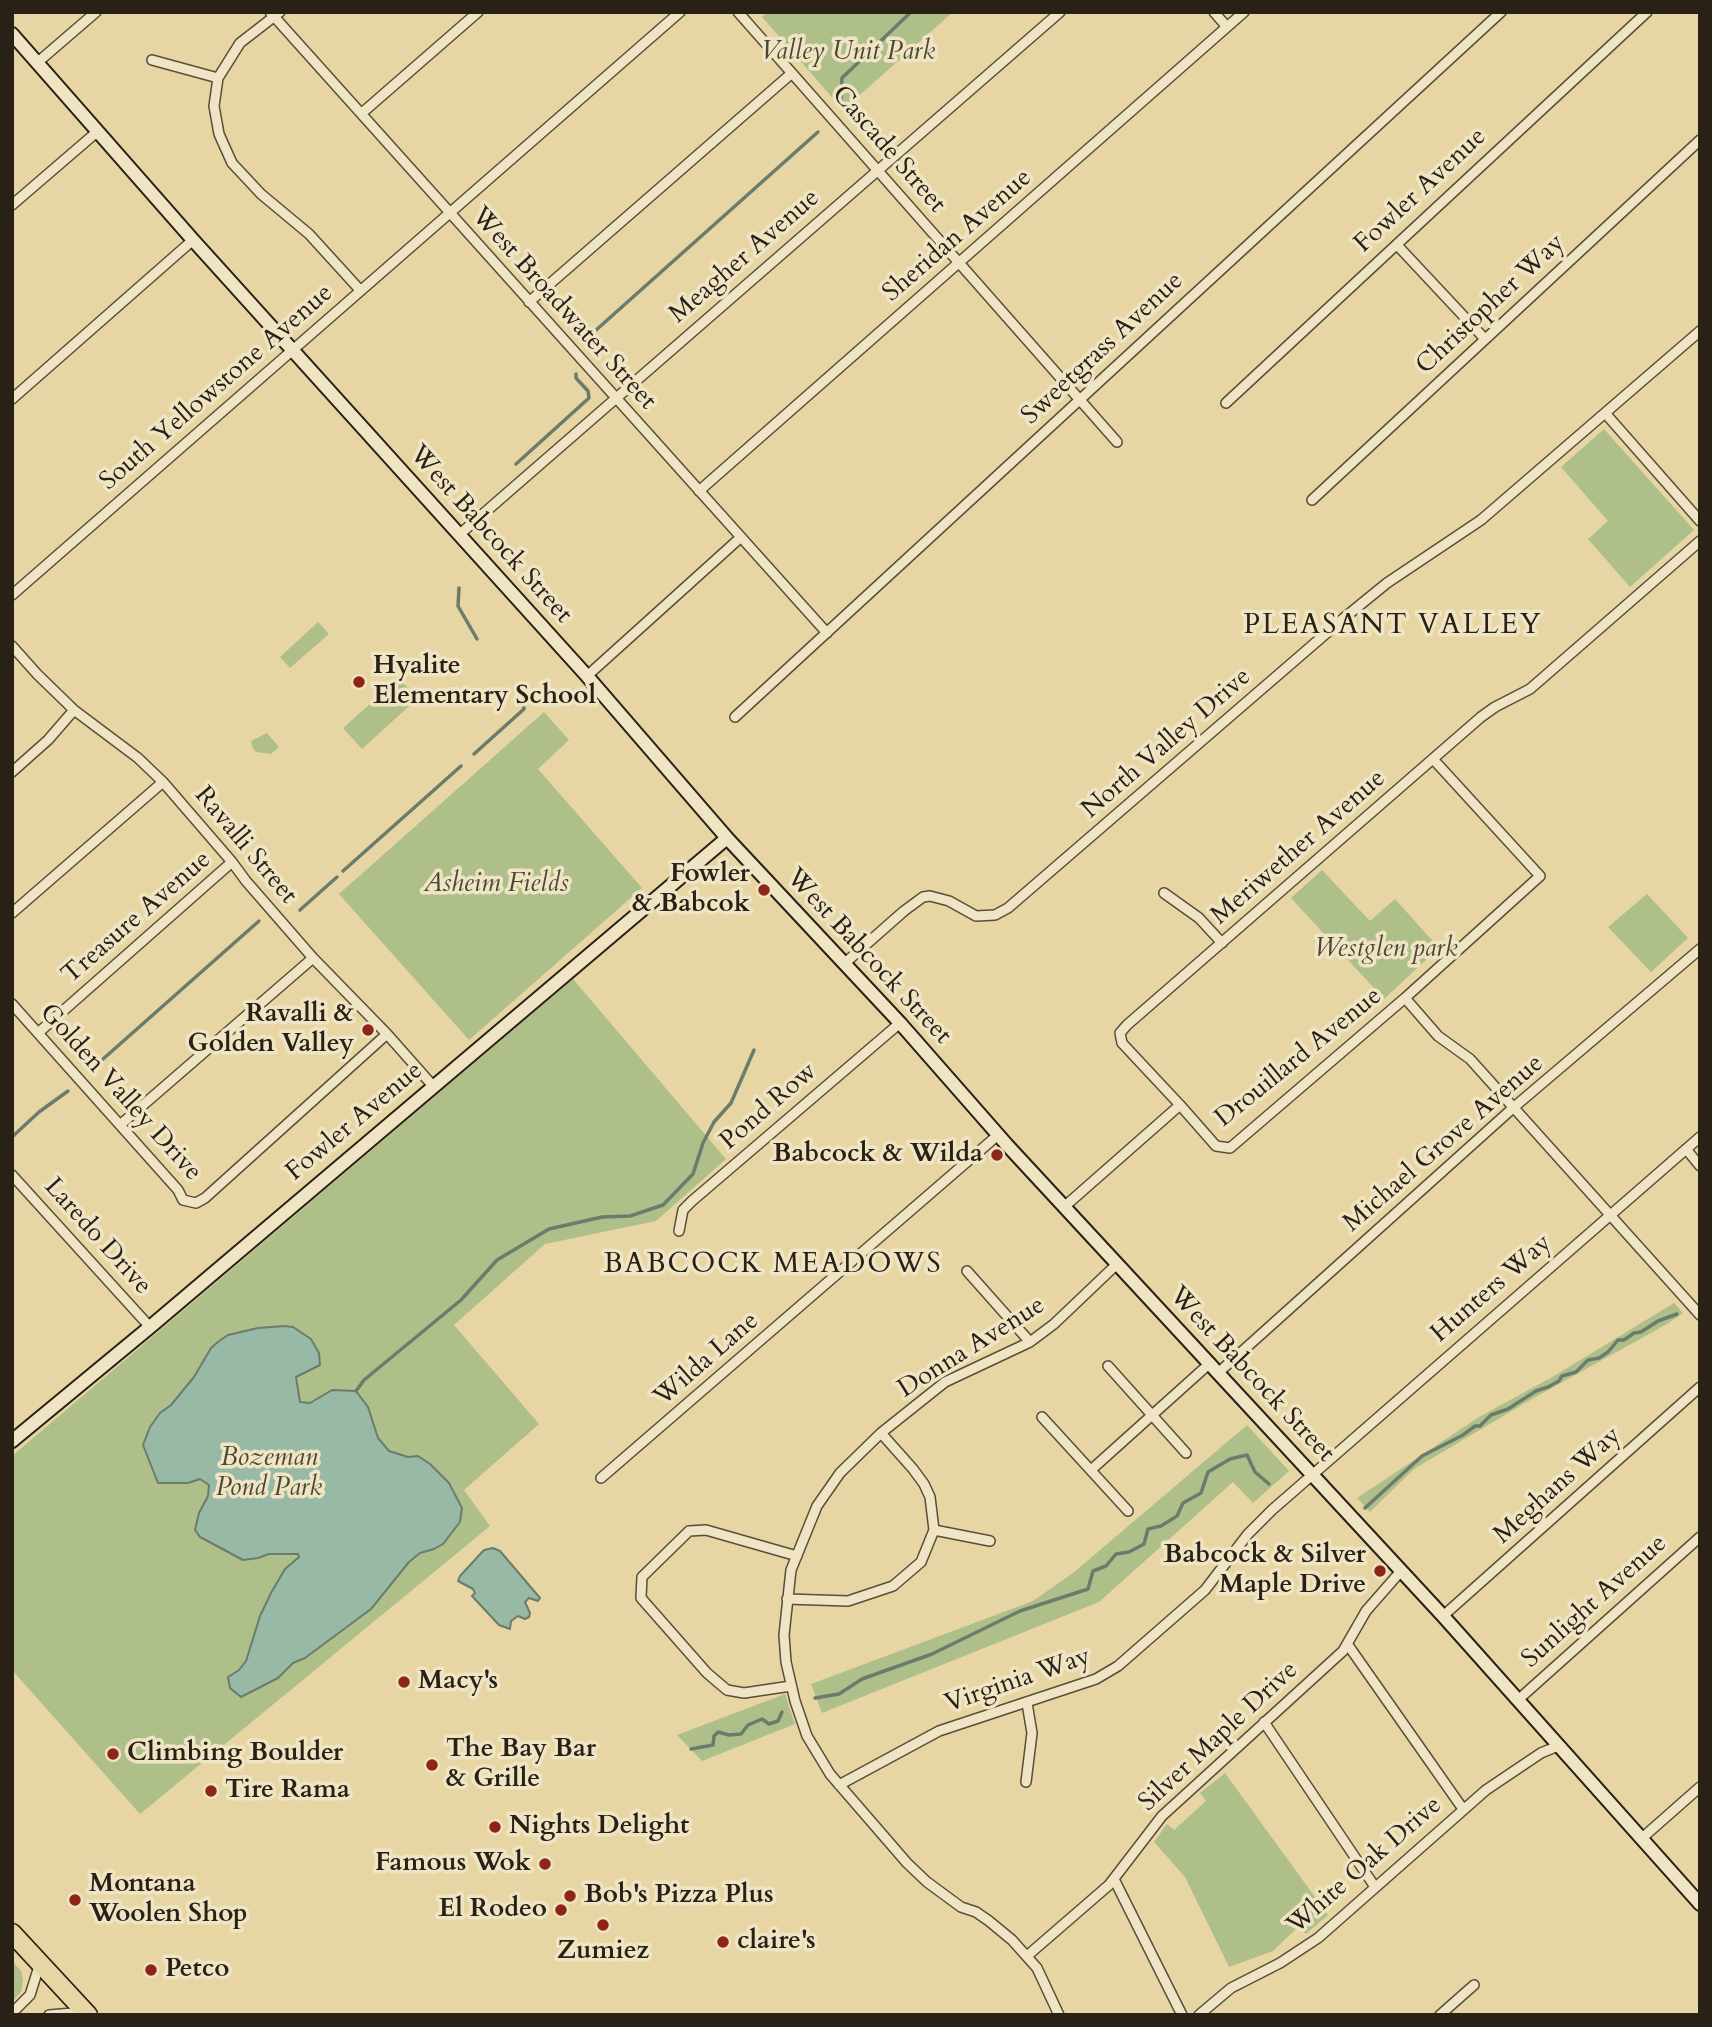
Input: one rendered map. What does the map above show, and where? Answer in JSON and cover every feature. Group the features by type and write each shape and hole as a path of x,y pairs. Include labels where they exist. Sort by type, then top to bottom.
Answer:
{"highway":[{"path":"12,1933 87,2013"}],"street":[{"path":"37,62 96,12"},
{"path":"362,113 478,12"},
{"name":"South Yellowstone Avenue","path":"12,595 680,12"},
{"name":"Cascade Street","path":"738,12 1117,442"},
{"name":"Meagher Avenue","path":"460,534 1060,12"},
{"path":"1214,12 1227,27"},
{"name":"Sheridan Avenue","path":"699,491 1244,12"},
{"name":"Sweetgrass Avenue","path":"734,717 1500,12"},
{"name":"Fowler Avenue","path":"1226,403 1647,12"},
{"path":"275,14 240,43 218,78 214,106 219,134 232,163 261,194 309,234 360,290"},
{"name":"West Broadwater Street","path":"275,14 449,213 827,633"},
{"name":"West Babcock Street","path":"12,33 193,240 587,676 727,838 845,963 998,1135 1519,1699 1700,1904"},
{"path":"152,60 218,78"},
{"path":"529,302 792,74"},
{"path":"12,205 97,131"},
{"name":"Christopher Way","path":"1312,500 1700,140"},
{"path":"12,398 193,240"},
{"path":"1397,245 1485,339"},
{"name":"North Valley Drive","path":"845,963 923,897 948,901 976,916 995,915 1008,908 1344,618 1387,583 1481,520 1700,331"},
{"path":"1605,413 1700,521"},
{"path":"587,676 740,538"},
{"name":"Meriwether Avenue","path":"1180,1105 1122,1043 1120,1033 1433,759 1495,707 1530,689 1700,541"},
{"name":"Ravalli Street","path":"12,646 74,710 138,758 163,782 313,958 433,1086"},
{"path":"12,772 48,740 74,710"},
{"name":"Drouillard Avenue","path":"1180,1105 1216,1146 1230,1148 1405,998 1540,876 1433,759"},
{"path":"12,913 163,782"},
{"name":"Fowler Avenue","path":"12,1441 727,838"},
{"name":"Treasure Avenue","path":"38,1032 232,862"},
{"path":"1164,893 1199,918 1222,943"},
{"name":"Michael Grove Avenue","path":"1091,1470 1152,1416 1214,1369 1700,949"},
{"path":"120,1125 313,958"},
{"path":"1405,998 1438,1036 1470,1059 1700,1315"},
{"name":"Golden Valley Drive","path":"12,1004 178,1190 183,1200 195,1203 205,1198 387,1034"},
{"name":"Pond Row","path":"678,1231 683,1210 692,1201 900,1023"},
{"path":"1064,1207 1180,1105"},
{"name":"Wilda Lane","path":"601,1478 998,1135"},
{"name":"Hunters Way","path":"1312,1474 1700,1137"},
{"path":"1686,1149 1700,1166"},
{"name":"Laredo Drive","path":"12,1175 150,1327"},
{"name":"Donna Avenue","path":"1059,2015 1042,1978 1027,1956 989,1921 976,1912 961,1907 927,1882 839,1786 807,1737 791,1686 783,1635 791,1570 817,1506 840,1473 881,1433 945,1382 1030,1342 1055,1324 1117,1264"},
{"path":"967,1271 1030,1342"},
{"path":"1108,1366 1186,1453"},
{"name":"Meghans Way","path":"1443,1616 1700,1387"},
{"path":"1042,1416 1128,1511"},
{"path":"787,1599 848,1601 893,1586 921,1562 934,1530 930,1497 924,1484 881,1433"},
{"name":"Virginia Way","path":"839,1786 939,1731 1096,1679 1118,1666 1205,1590 1248,1534 1312,1474"},
{"path":"791,1686 744,1693 727,1690 707,1673 641,1598 641,1587 642,1577 689,1531 706,1530 797,1556"},
{"path":"934,1530 990,1541"},
{"name":"Sunlight Avenue","path":"1519,1699 1700,1537"},
{"name":"Silver Maple Drive","path":"1027,1956 1114,1879 1162,1816 1348,1645 1366,1611 1401,1571"},
{"path":"1348,1645 1463,1809"},
{"path":"1026,1782 1032,1733 1027,1703"},
{"path":"1264,1722 1375,1887"},
{"name":"White Oak Drive","path":"1199,2015 1231,1988 1299,1952 1463,1809 1512,1771 1558,1746"},
{"path":"1641,1839 1700,1787"},
{"path":"1114,1879 1182,2015"},
{"path":"12,2013 30,1995 40,1963"},
{"path":"1440,2015 1474,1985"},
{"path":"49,2015 87,2013"}],"green space":[{"name":"Valley Unit Park","path":"767,12 953,12 843,110 762,17"},
{"path":"1604,429 1694,530 1630,587 1588,539 1608,521 1561,467"},
{"path":"318,622 329,634 290,668 280,657"},
{"path":"399,678 417,699 362,749 343,728"},
{"name":"Asheim Fields","path":"544,712 569,740 538,769 642,888 469,1040 339,894"},
{"path":"267,733 279,747 271,754 256,752 251,741"},
{"name":"Westglen park","path":"1322,870 1370,921 1395,899 1439,948 1384,999 1291,898"},
{"path":"1647,894 1688,938 1651,972 1608,927"},
{"name":"Bozeman Pond Park","path":"573,979 726,1159 656,1221 545,1244 454,1325 539,1424 464,1490 490,1526 140,1814 12,1670 12,1456"},
{"path":"1674,1303 1683,1313 1414,1469 1370,1512 1357,1498 1479,1417 1554,1376"},
{"path":"1247,1425 1289,1471 1253,1503 1233,1482 1099,1602 822,1713 811,1684 1033,1601 1073,1573"},
{"path":"785,1694 795,1724 702,1761 677,1735"},
{"path":"1225,1773 1328,1915 1306,1934 1298,1927 1273,1951 1229,1967 1185,1877 1154,1842 1167,1824 1174,1830 1206,1801 1200,1793"},
{"path":"12,1961 21,1971 23,1980 21,1992 12,2002"}],"shaded area":[{"path":"293,1327 311,1339 319,1353 320,1365 296,1377 300,1402 310,1403 332,1390 356,1391 368,1407 378,1438 389,1451 408,1457 418,1456 430,1464 449,1483 462,1508 460,1522 443,1544 420,1553 409,1562 371,1609 305,1658 293,1663 278,1678 241,1697 230,1688 228,1677 246,1661 260,1616 271,1593 285,1569 299,1557 298,1554 269,1554 243,1560 200,1537 195,1530 199,1513 208,1496 209,1485 200,1479 188,1483 158,1483 143,1445 150,1427 160,1413 171,1405 194,1377 211,1348 219,1341 228,1335 258,1328"},
{"path":"493,1548 500,1551 540,1598 538,1601 529,1598 525,1602 529,1617 525,1619 518,1616 511,1621 510,1629 499,1625 472,1596 475,1593 473,1589 458,1581 484,1550"}],"waterway":[{"path":"841,99 842,78 911,12"},
{"path":"586,339 818,132"},
{"path":"516,464 589,398 588,391 576,378 576,374"},
{"path":"459,588 458,606 477,639"},
{"path":"474,754 524,709 522,697"},
{"path":"343,871 461,766"},
{"path":"300,910 337,877"},
{"path":"94,1067 259,921"},
{"path":"356,1391 364,1380 461,1300 497,1260 549,1229 602,1217 630,1216 663,1205 693,1174 703,1143 714,1122 731,1103 754,1050"},
{"path":"12,1137 39,1112 68,1091"},
{"path":"1365,1508 1422,1456 1475,1426 1480,1426 1491,1415 1508,1409 1536,1391 1559,1381 1562,1376 1576,1372 1588,1360 1599,1358 1608,1352 1618,1340 1624,1340 1677,1314"},
{"path":"815,1698 839,1694 862,1679 932,1654 1020,1611 1088,1589 1093,1571 1106,1566 1116,1554 1129,1552 1144,1544 1148,1529 1161,1526 1177,1516 1183,1503 1201,1493 1208,1472 1230,1459 1247,1455 1255,1472 1269,1484"},
{"path":"691,1749 713,1745 714,1736 718,1732 741,1734 748,1725 762,1719 769,1724 778,1721 782,1712"}],"place":[{"name":"Hyalite Elementary School","path":"359,682"},
{"name":"Fowler & Babcok","path":"764,890"},
{"name":"Ravalli & Golden Valley","path":"368,1030"},
{"name":"Babcock & Wilda","path":"997,1155"},
{"name":"Babcock & Silver Maple Drive","path":"1380,1571"},
{"name":"Macy's","path":"404,1682"},
{"name":"Climbing Boulder","path":"113,1754"},
{"name":"The Bay Bar & Grille","path":"432,1765"},
{"name":"Tire Rama","path":"211,1791"},
{"name":"Nights Delight","path":"495,1827"},
{"name":"Famous Wok","path":"545,1864"},
{"name":"Bob's Pizza Plus","path":"570,1896"},
{"name":"Montana Woolen Shop","path":"75,1900"},
{"name":"El Rodeo","path":"561,1910"},
{"name":"Zumiez","path":"603,1925"},
{"name":"claire's","path":"723,1942"},
{"name":"Petco","path":"151,1970"}],"district":[{"name":"PLEASANT VALLEY","path":"1393,627"},
{"name":"BABCOCK MEADOWS","path":"773,1266"}]}
